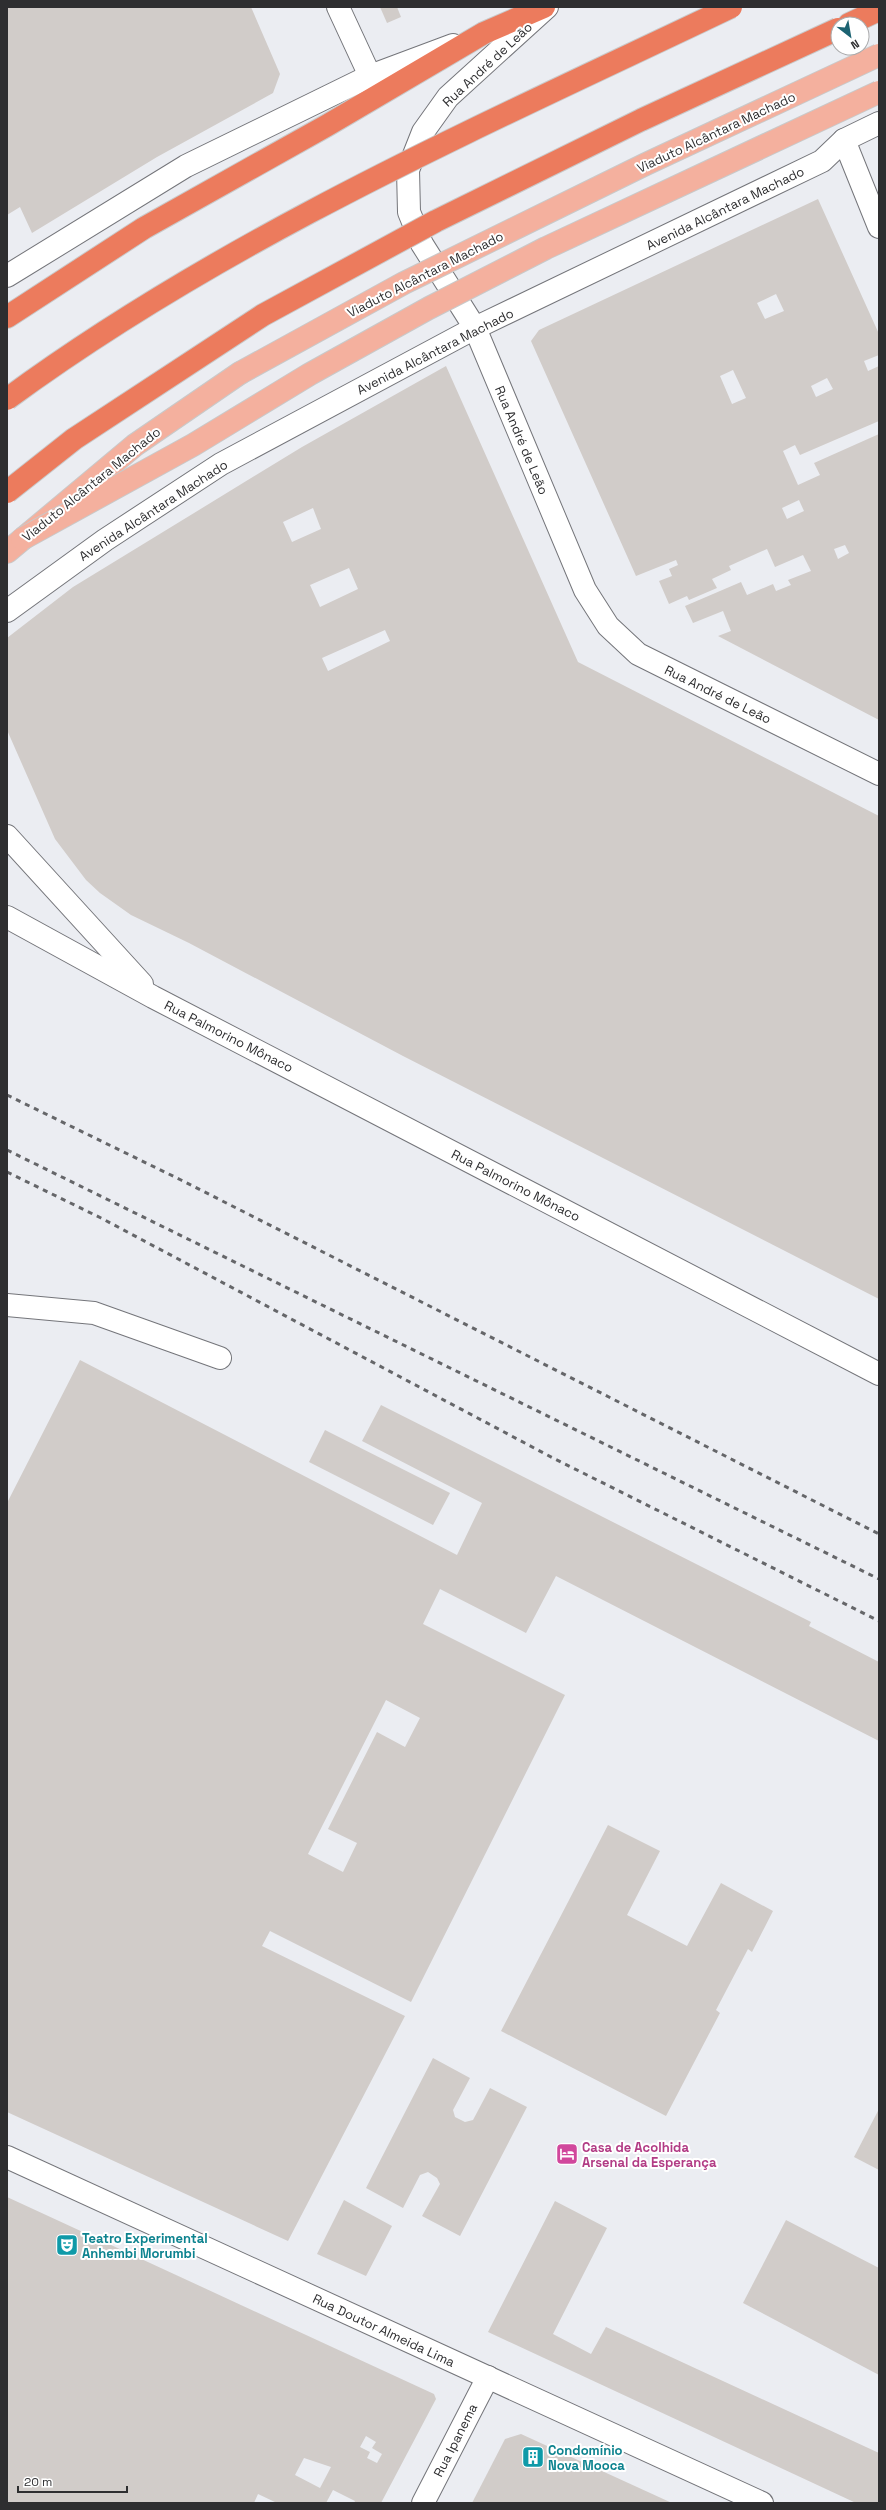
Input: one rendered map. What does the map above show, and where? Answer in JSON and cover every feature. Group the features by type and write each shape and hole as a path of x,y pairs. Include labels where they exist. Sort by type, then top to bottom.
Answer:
{"highway":[{"path":"7,317 144,228 326,126 484,33 544,7"},
{"path":"7,398 68,354 232,255 442,144 732,7"},
{"path":"866,16 879,10"},
{"path":"7,492 74,439 263,315 444,218 641,120 830,33"}],"main road":[{"name":"Viaduto Alcântara Machado","path":"15,545 135,445 240,373 404,282 646,164 879,56"},
{"path":"15,545 193,445 310,374 429,308 546,248 879,92"}],"street":[{"path":"338,7 370,76"},
{"name":"Rua André de Leão","path":"548,7 448,97 423,132 408,170 409,212 422,244 475,328 585,590 608,626 638,654 879,774"},
{"path":"7,276 186,166 370,76 484,33"},
{"name":"Avenida Alcântara Machado","path":"7,611 105,540 221,464 475,328 822,161 844,140 879,123"},
{"path":"844,140 879,226"},
{"name":"Rua Palmorino Mônaco","path":"7,836 153,997"},
{"name":"Rua Palmorino Mônaco","path":"7,917 153,997 879,1374"},
{"path":"7,1305 94,1313 220,1358"},
{"name":"Rua Doutor Almeida Lima","path":"7,2157 762,2503"},
{"name":"Rua Ipanema","path":"423,2503 488,2377"}],"building":[{"path":"7,7 251,7 280,74 273,93 157,157 32,233 20,207 7,215"},
{"path":"380,7 397,7 401,17 387,23"},
{"path":"818,199 879,334 879,355 864,361 868,371 879,366 879,421 800,455 795,445 783,451 798,485 820,475 814,463 879,434 879,720 718,636 731,631 723,611 693,623 685,606 741,582 747,595 773,584 776,591 791,585 788,580 811,571 803,555 775,567 767,549 729,566 731,570 712,579 717,588 689,600 687,596 669,604 659,581 672,576 669,569 678,565 676,560 636,576 531,341 539,330","holes":["776,294 784,311 765,319 757,303","733,370 746,398 732,404 720,376","827,378 833,389 816,397 811,386","799,500 804,511 787,519 782,508","845,545 849,553 838,559 834,549"]},
{"path":"446,366 578,662 879,816 879,1299 403,1056 189,943 131,915 100,893 86,880 55,839 7,730 7,638 73,587 302,447","holes":["313,508 321,529 292,542 283,522","349,568 358,589 320,607 310,585","385,630 390,641 328,671 322,658"]},
{"path":"80,1360 457,1555 482,1503 362,1441 381,1405 811,1622 809,1626 879,1662 879,1741 556,1576 526,1633 440,1589 423,1624 565,1695 411,2002 270,1931 262,1946 405,2016 288,2241 7,2112 7,1503","holes":["386,1700 420,1718 405,1747 377,1732 328,1829 357,1843 343,1872 308,1854"]},
{"path":"325,1430 450,1493 433,1525 309,1462"},
{"path":"608,1825 660,1851 627,1915 687,1946 721,1883 773,1911 752,1952 748,1949 716,2010 720,2013 666,2116 501,2031"},
{"path":"433,2058 470,2078 453,2110 455,2117 465,2122 473,2120 490,2088 527,2107 460,2236 422,2216 440,2184 437,2178 428,2172 420,2175 403,2208 366,2188"},
{"path":"879,2109 879,2170 854,2157"},
{"path":"7,2197 434,2394 436,2399 381,2503 354,2503 355,2501 333,2490 326,2503 277,2503 258,2494 254,2503 7,2503","holes":["366,2436 376,2442 372,2448 382,2454 377,2463 367,2458 370,2452 360,2447","304,2458 331,2467 320,2488 295,2475"]},
{"path":"344,2200 392,2226 366,2276 317,2254"},
{"path":"555,2201 607,2228 553,2334 591,2354 606,2327 879,2453 879,2503 856,2503 488,2332"},
{"path":"786,2220 879,2268 879,2375 743,2303"},
{"name":"Condomínio Nova Mooca","path":"521,2434 672,2503 472,2503 505,2439"}],"railway":[{"path":"7,1095 181,1180 879,1534"},
{"path":"7,1150 879,1579"},
{"path":"7,1172 101,1218 553,1458 879,1621"}],"place":[{"name":"Casa de Acolhida Arsenal da Esperança","path":"567,2154"},
{"name":"Teatro Experimental Anhembi Morumbi","path":"67,2245"},
{"name":"Condomínio Nova Mooca","path":"533,2457"}]}
